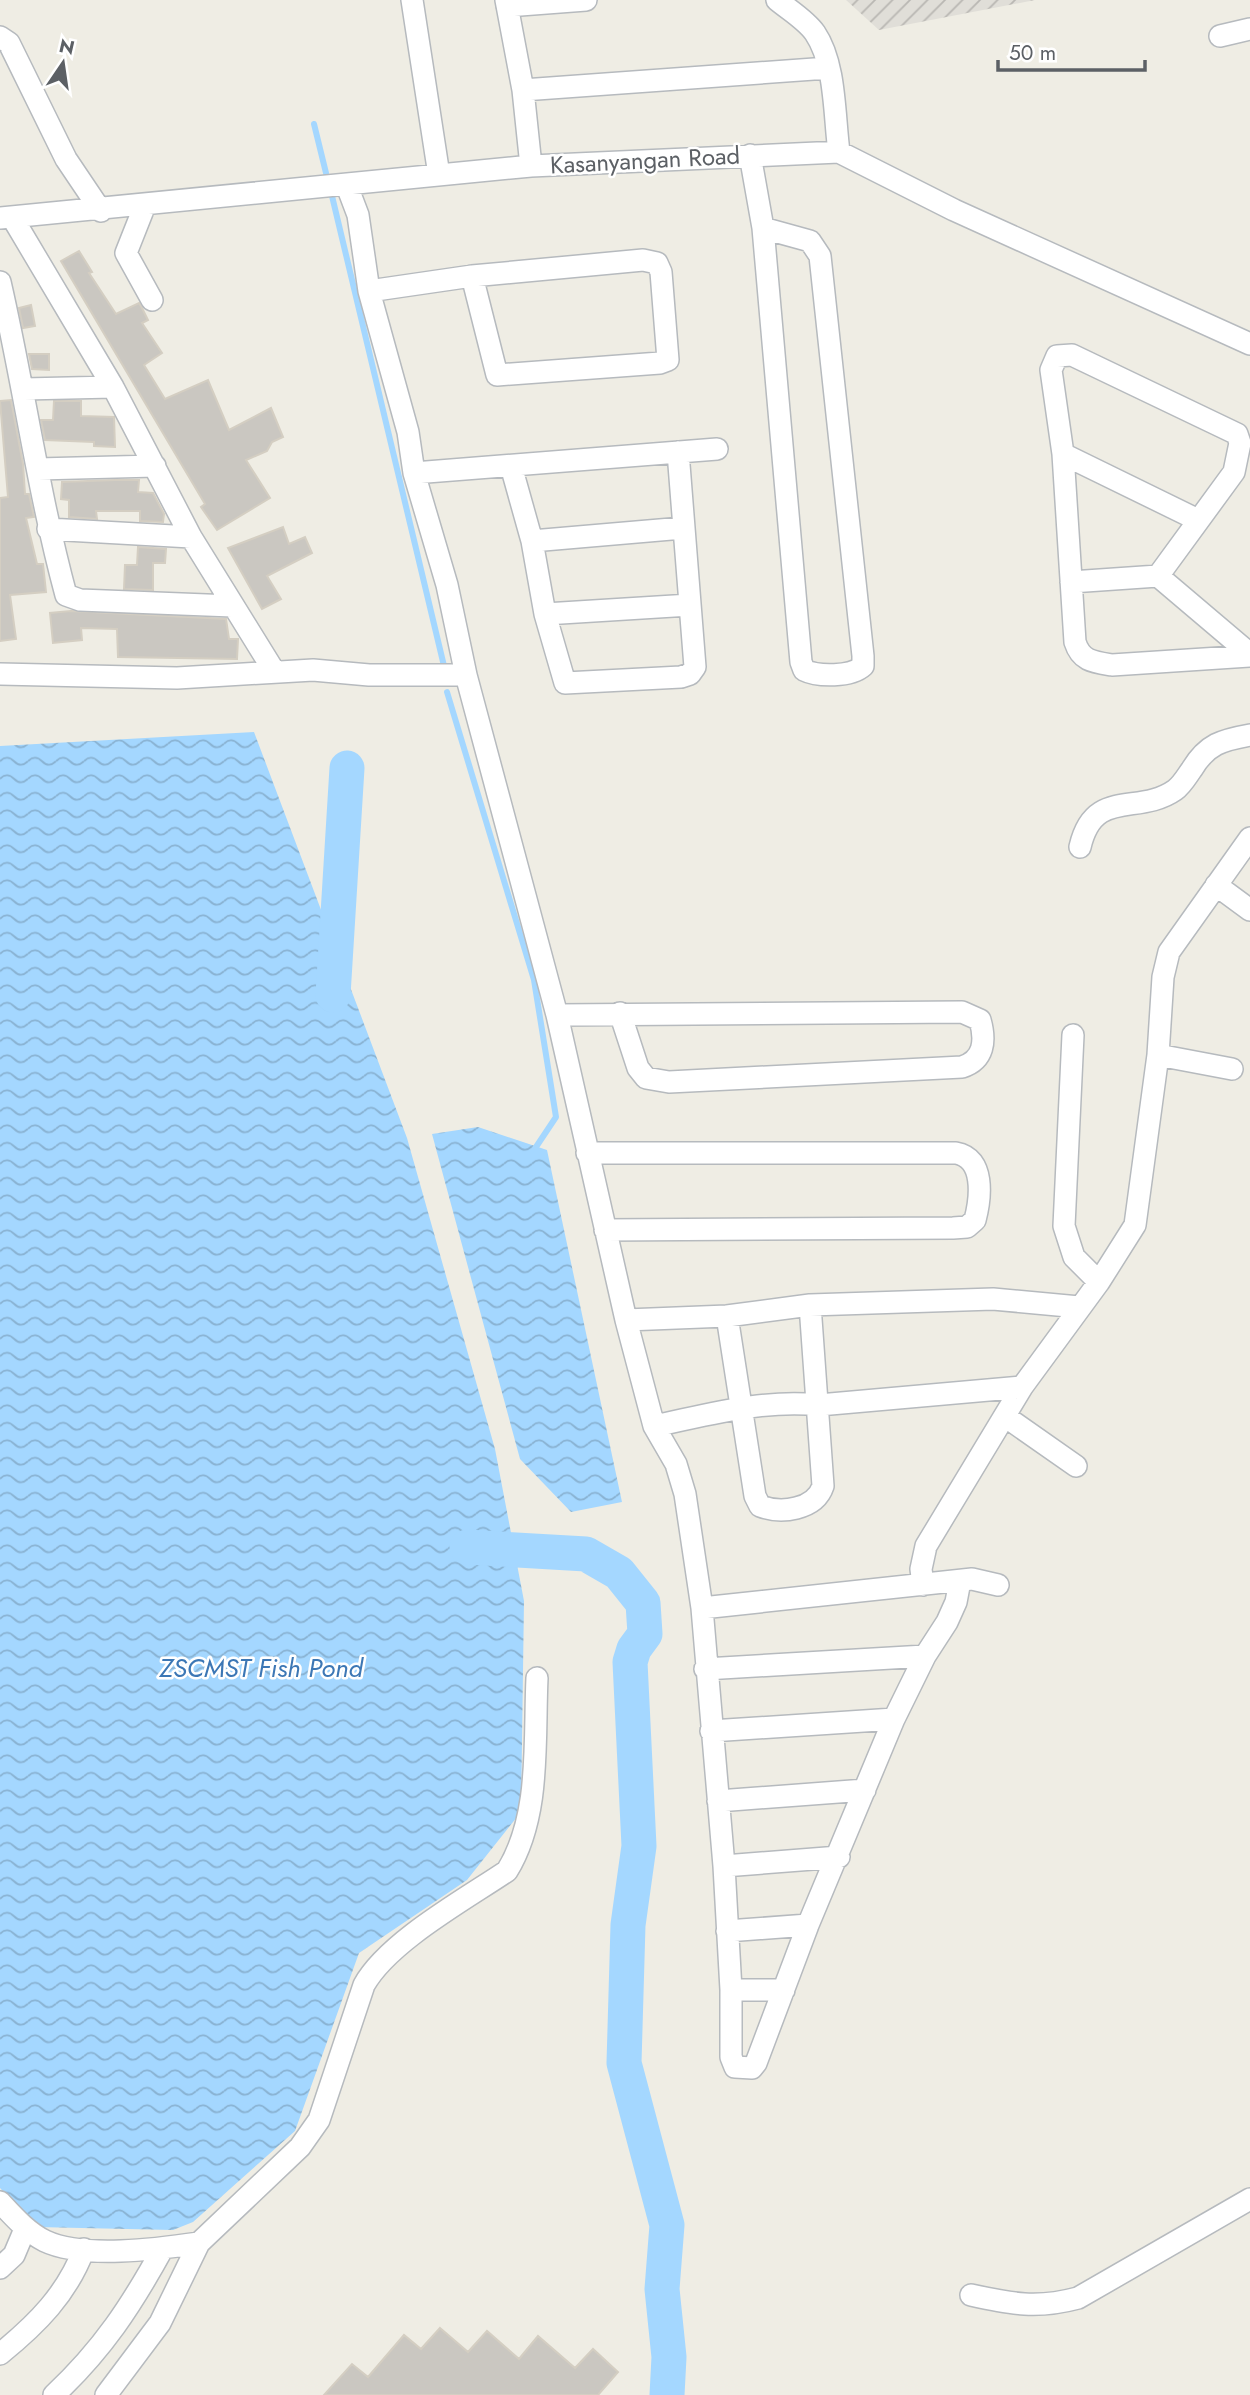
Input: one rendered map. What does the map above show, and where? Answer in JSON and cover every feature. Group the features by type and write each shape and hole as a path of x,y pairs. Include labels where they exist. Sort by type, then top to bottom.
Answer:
{"street":[{"path":"412,0 439,175"},
{"path":"531,166 523,90 506,3 586,0"},
{"path":"777,0 814,31 828,68 839,152"},
{"path":"1220,36 1250,29"},
{"path":"0,37 9,43 66,159 100,211"},
{"path":"523,90 828,68"},
{"name":"Kasanyangan Road","path":"6,217 100,211 531,166 839,152 954,210 1250,344"},
{"path":"750,155 763,228 801,663 804,670 814,675 857,671 863,666 863,656 820,256 810,241 763,228"},
{"path":"348,186 358,215 369,290 408,432 414,473 447,585 466,675 557,1015 626,1320 654,1426 676,1464 685,1494 702,1608 705,1669 724,1866 732,1990 732,2062 743,2070 752,2068 756,2063 808,1925 839,1857 894,1719 925,1656 947,1622 956,1602 960,1581"},
{"path":"145,205 126,253 152,300"},
{"path":"6,217 113,387 191,537 274,671"},
{"path":"369,290 472,276 643,260 657,263 661,272 668,360 660,363 497,375 472,276"},
{"path":"0,282 24,389 48,529 66,595 71,598 232,606"},
{"path":"1158,576 1234,471 1240,443 1237,434 1072,355 1062,354 1053,361 1051,370 1063,454 1075,642 1079,654 1090,662 1112,665 1250,655"},
{"path":"24,389 113,387"},
{"path":"414,473 717,449"},
{"path":"511,466 532,541 545,614 561,676 565,683 576,685 690,674 695,667 678,452"},
{"path":"1063,454 1198,520"},
{"path":"38,469 155,466"},
{"path":"532,541 684,528"},
{"path":"48,529 191,537"},
{"path":"1071,582 1158,576 1250,655"},
{"path":"545,614 690,605"},
{"path":"0,674 177,678 274,671 466,675"},
{"path":"1080,848 1090,820 1103,810 1166,795 1178,788 1202,752 1213,744 1250,735"},
{"path":"923,1585 921,1569 926,1546 1022,1387 1099,1282 1135,1224 1158,1055 1163,977 1169,952 1250,838"},
{"path":"1216,885 1250,910"},
{"path":"557,1015 620,1013 962,1012 980,1020 983,1046 980,1056 973,1063 962,1067 669,1082 646,1078 638,1068 620,1013"},
{"path":"1073,1035 1064,1226 1074,1257 1099,1282"},
{"path":"1158,1055 1232,1069"},
{"path":"587,1153 956,1153 967,1155 975,1163 979,1187 975,1220 967,1227 605,1230"},
{"path":"626,1320 727,1316 810,1305 993,1299 1079,1307"},
{"path":"727,1316 755,1496 760,1506 787,1509 812,1504 819,1497 823,1486 810,1305"},
{"path":"654,1426 743,1408 790,1402 819,1405 1022,1387"},
{"path":"1006,1417 1076,1466"},
{"path":"702,1608 960,1581 982,1580 998,1585"},
{"path":"705,1669 925,1656"},
{"path":"106,2395 133,2364 160,2323 199,2243 300,2147 319,2120 364,1985 373,1969 391,1952 506,1871 517,1854 526,1832 531,1798 537,1678"},
{"path":"711,1731 894,1719"},
{"path":"718,1801 864,1790"},
{"path":"724,1866 839,1857"},
{"path":"727,1931 808,1925"},
{"path":"732,1990 784,1990"},
{"path":"971,2295 1027,2306 1048,2306 1078,2298 1250,2199"},
{"path":"0,2202 25,2229 55,2245 84,2249 163,2248 199,2243"},
{"path":"0,2269 14,2255 25,2229"},
{"path":"54,2395 106,2342 129,2310 163,2248"},
{"path":"0,2354 26,2332 62,2294 74,2277 84,2249"}],"shaded area":[{"path":"846,0 1035,0 879,30"}],"water":[{"name":"ZSCMST Fish Pond","path":"254,732 407,1138 495,1449 524,1601 521,1812 467,1880 359,1953 295,2131 193,2222 173,2230 36,2227 0,2188 0,746"},
{"path":"478,1127 547,1150 622,1502 571,1512 520,1459 432,1134"}],"building":[{"path":"79,251 92,272 89,273 116,314 139,303 142,308 148,320 142,323 162,353 144,365 165,399 208,380 229,430 271,408 283,437 272,442 267,451 246,460 270,498 217,530 201,507 205,504 61,261"},
{"path":"31,305 35,326 23,328 19,308"},
{"path":"29,354 49,354 49,370 32,369"},
{"path":"11,400 23,464 25,494 29,494 34,517 26,518 37,564 43,564 46,592 10,595 16,639 0,641 0,498 8,497 0,401"},
{"path":"54,401 81,401 81,416 114,417 115,447 94,446 94,442 45,440 41,420 53,420"},
{"path":"139,480 138,492 153,493 164,514 163,522 140,521 140,511 96,511 97,519 69,517 69,500 61,499 62,482"},
{"path":"283,527 289,544 305,537 312,553 267,576 281,599 262,609 228,548"},
{"path":"138,547 166,549 165,563 153,563 153,590 124,589 125,565 137,565"},
{"path":"71,611 226,619 229,639 238,639 237,659 118,657 117,629 81,628 82,640 53,643 50,613"},
{"path":"440,2328 468,2352 487,2331 519,2359 538,2336 575,2368 593,2349 618,2372 598,2395 324,2395 352,2364 368,2377 404,2335 421,2349"}],"waterway":[{"path":"314,124 326,173"},
{"path":"332,196 444,666"},
{"path":"447,692 534,980 556,1117 536,1147"},
{"path":"333,995 347,768"},
{"path":"467,1547 586,1554 619,1573 643,1603 645,1634 634,1649 630,1662 639,1846 628,1925 624,2063 667,2225 662,2289 669,2357 667,2395"}]}
